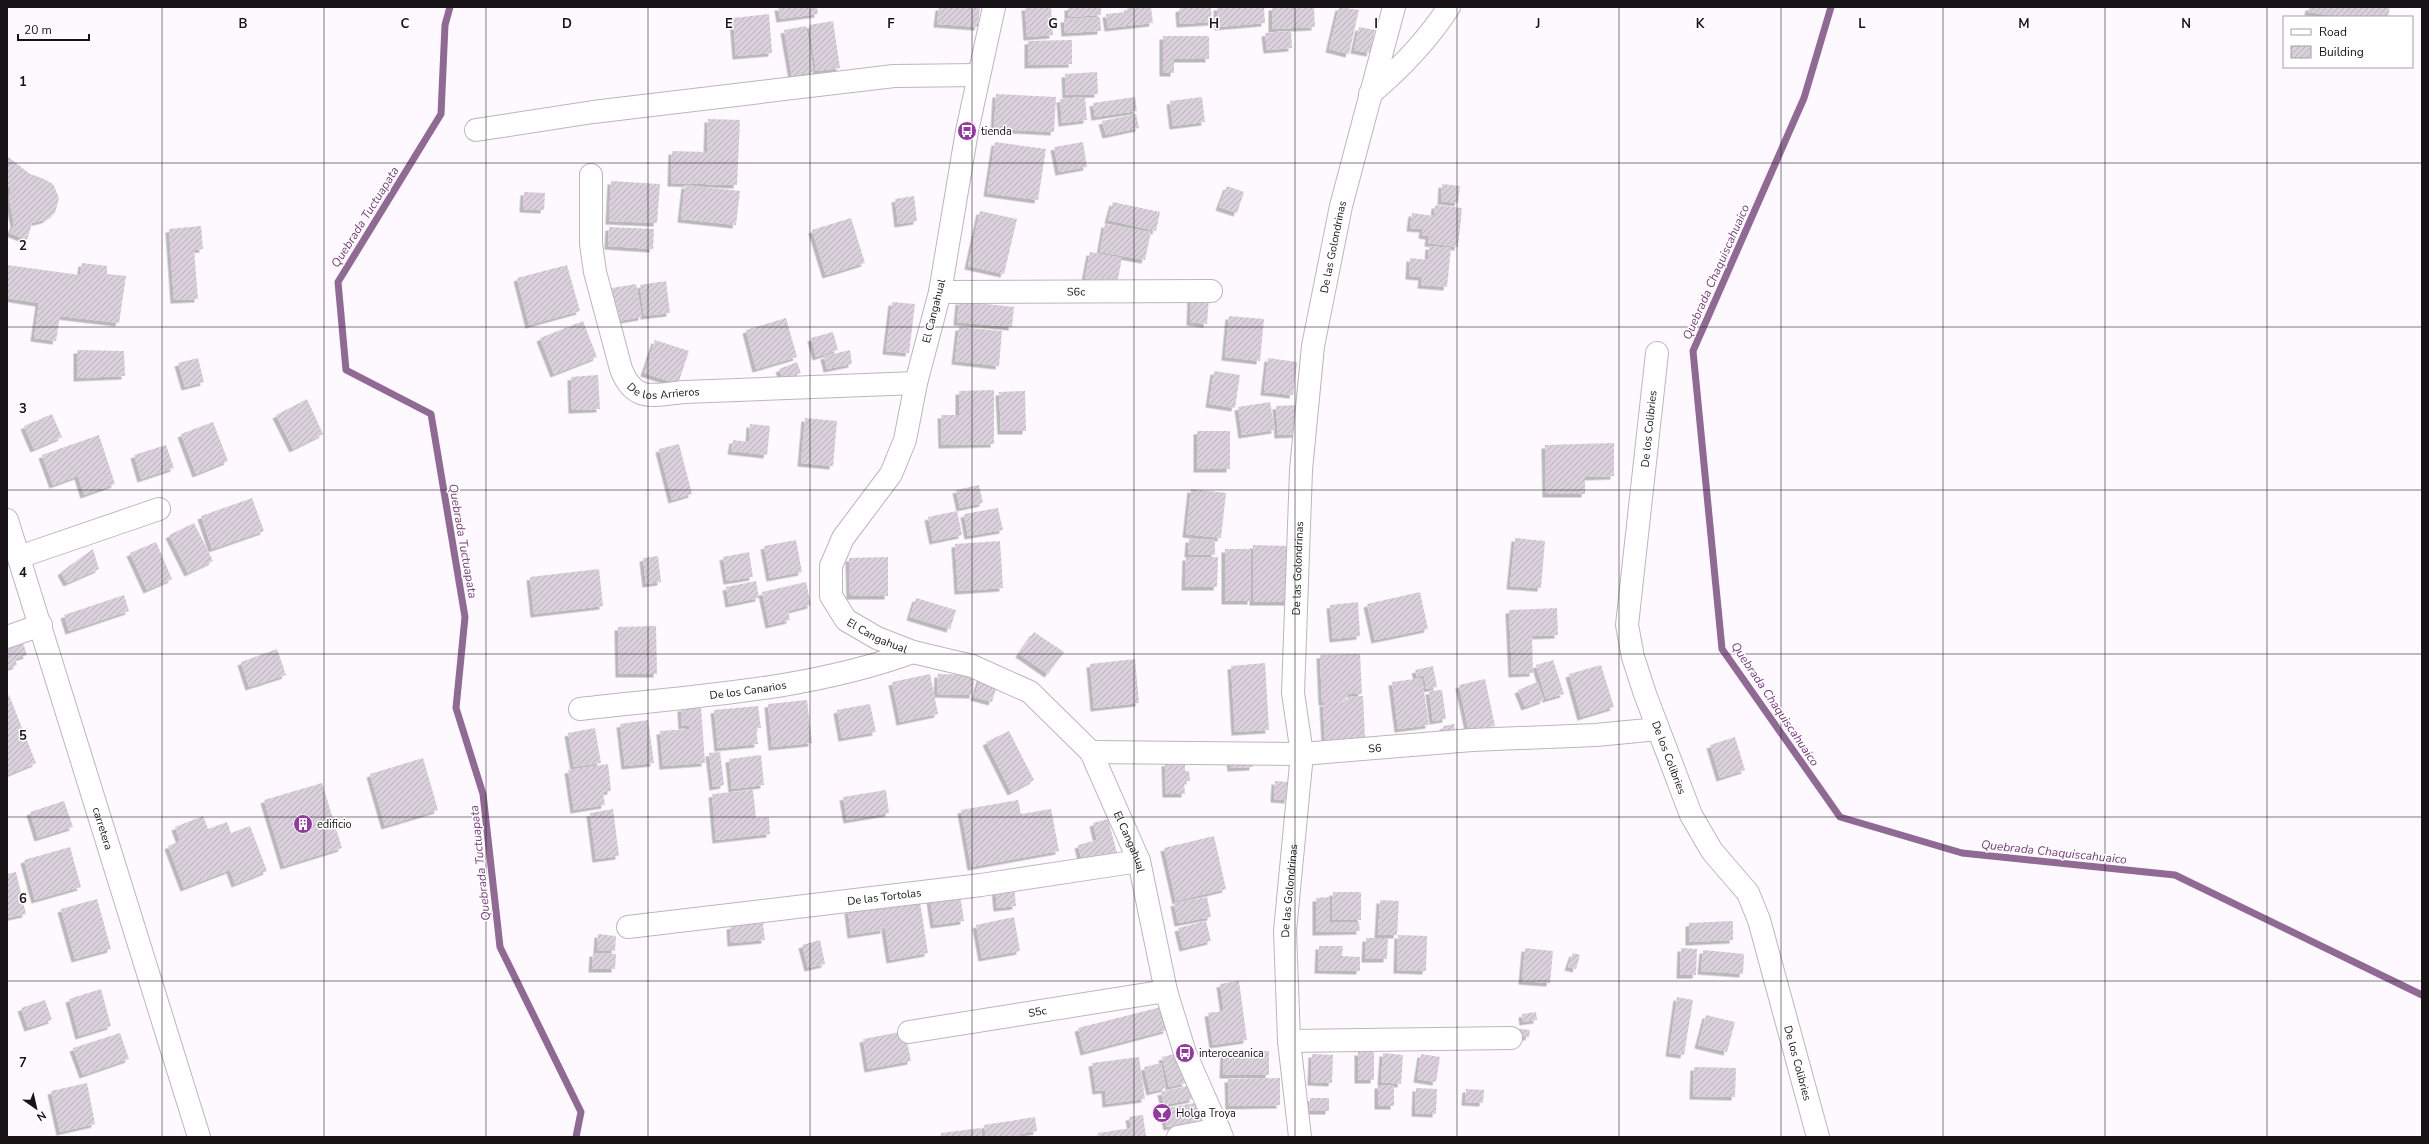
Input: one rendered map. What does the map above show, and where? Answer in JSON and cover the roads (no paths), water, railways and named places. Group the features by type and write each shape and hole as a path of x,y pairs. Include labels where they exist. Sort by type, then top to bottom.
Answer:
{"street":[{"name":"El Cangahual","path":"994,7 978,75 940,292 916,383 905,440 891,474 843,538 831,566 831,596 846,620 877,638 913,652 972,666 1030,692 1091,752 1140,861 1166,991 1185,1053 1220,1133"},
{"name":"De las Golondrinas","path":"1300,1137 1289,1041 1285,931 1302,754 1293,693 1295,591 1301,470 1313,346 1341,206 1394,7"},
{"path":"1370,94 1400,68 1430,35 1449,7"},
{"path":"476,130 593,112 894,76 978,75"},
{"name":"De los Arrieros","path":"591,175 592,244 595,272 621,369 626,382 635,392 646,395 916,383"},
{"name":"S6c","path":"940,292 1211,291"},
{"name":"De los Colibries","path":"1657,353 1627,625 1633,657 1658,729 1691,815 1712,851 1748,893 1759,920 1818,1137"},
{"path":"19,557 159,509"},
{"name":"carretera","path":"7,520 41,625 199,1137"},
{"path":"7,637 41,625"},
{"name":"De los Canarios","path":"580,709 746,690 816,679 880,664 913,652"},
{"name":"S6","path":"1091,752 1302,754 1472,740 1596,735 1658,729"},
{"name":"De las Tortolas","path":"628,927 951,889 1140,861"},
{"name":"S5c","path":"909,1032 1166,991"},
{"path":"1289,1041 1511,1038"},
{"path":"1178,1137 1220,1133"}],"waterway":[{"name":"Quebrada Tuctuapata","path":"450,7 445,25 441,114 338,282 346,370 431,414 465,617 456,708 483,794 500,947 581,1112 576,1137"},
{"name":"Quebrada Chaquiscahuaico","path":"1831,7 1804,98 1693,351 1722,649 1840,817 1962,853 2175,875 2422,995"}],"place":[{"name":"tienda","path":"967,131"},
{"name":"edificio","path":"303,824"},
{"name":"interoceanica","path":"1185,1053"},
{"name":"Holga Troya","path":"1162,1113"}]}
